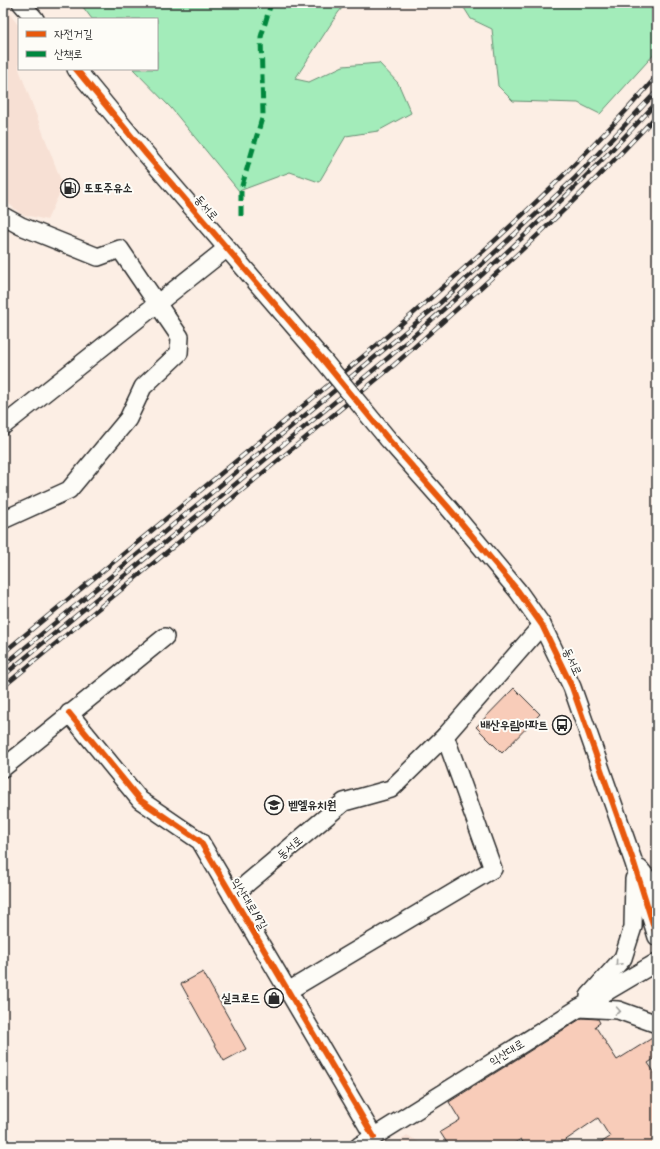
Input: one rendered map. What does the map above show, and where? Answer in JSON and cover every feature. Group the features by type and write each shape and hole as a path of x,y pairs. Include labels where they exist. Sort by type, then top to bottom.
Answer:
{"street":[{"path":"21,3 34,18"},
{"name":"동서로","path":"77,70 226,249 448,507 518,591 542,625 572,688 634,863 657,937"},
{"path":"3,216 22,226 98,256 120,249 180,337 179,353 143,387 128,419 69,490 3,520"},
{"path":"3,426 226,249"},
{"name":"동서로","path":"232,896 344,802 391,789 444,736 542,625"},
{"path":"3,768 69,713 165,637"},
{"name":"익산대로19길","path":"69,713 140,800 200,841 374,1137"},
{"path":"288,991 493,869 444,736"},
{"path":"634,863 657,890"},
{"path":"579,1008 623,958 633,928 634,863"},
{"name":"익산대로","path":"359,1146 579,1008 657,962"},
{"path":"579,1008 618,1010 657,1024"}],"shaded area":[{"path":"3,6 18,25 18,70 19,70 63,186 47,220 21,214 3,199"},
{"path":"407,1135 426,1146 395,1146"}],"green space":[{"path":"80,3 346,3 295,79 309,82 343,66 379,63 398,83 411,113 378,131 346,136 319,182 290,172 239,191 171,108 134,70 158,70 158,18 91,18"},
{"path":"461,3 657,3 657,51 600,114 578,103 513,101 498,86 492,29 471,19"}],"building":[{"path":"514,688 540,714 502,753 476,727"},
{"path":"203,972 246,1049 224,1061 181,984"},
{"path":"582,1018 598,1019 600,1023 595,1026 617,1060 657,1035 657,1057 648,1063 657,1076 657,1146 596,1146 610,1137 598,1118 557,1146 525,1146 521,1139 510,1146 449,1146 440,1132 460,1120 449,1102"}],"railway":[{"path":"3,653 377,345 450,281 557,182 625,112 657,76"},
{"path":"3,666 440,303 574,179 657,91"},
{"path":"3,676 423,328 560,202 657,102"},
{"path":"3,687 394,365 462,305 562,212 657,115"}],"marked path":[{"path":"241,216 241,189 263,115 261,37 271,3"}],"cycle path":[{"path":"77,70 146,154 323,360 388,439 448,507 518,591 542,625 572,687 634,863 657,937"},
{"path":"69,713 140,800 200,841 374,1137"}],"place":[{"name":"또또주유소","path":"70,188"},
{"name":"배산우림아파트","path":"562,725"},
{"name":"벧엘유치원","path":"274,805"},
{"name":"실크로드","path":"274,998"}]}
